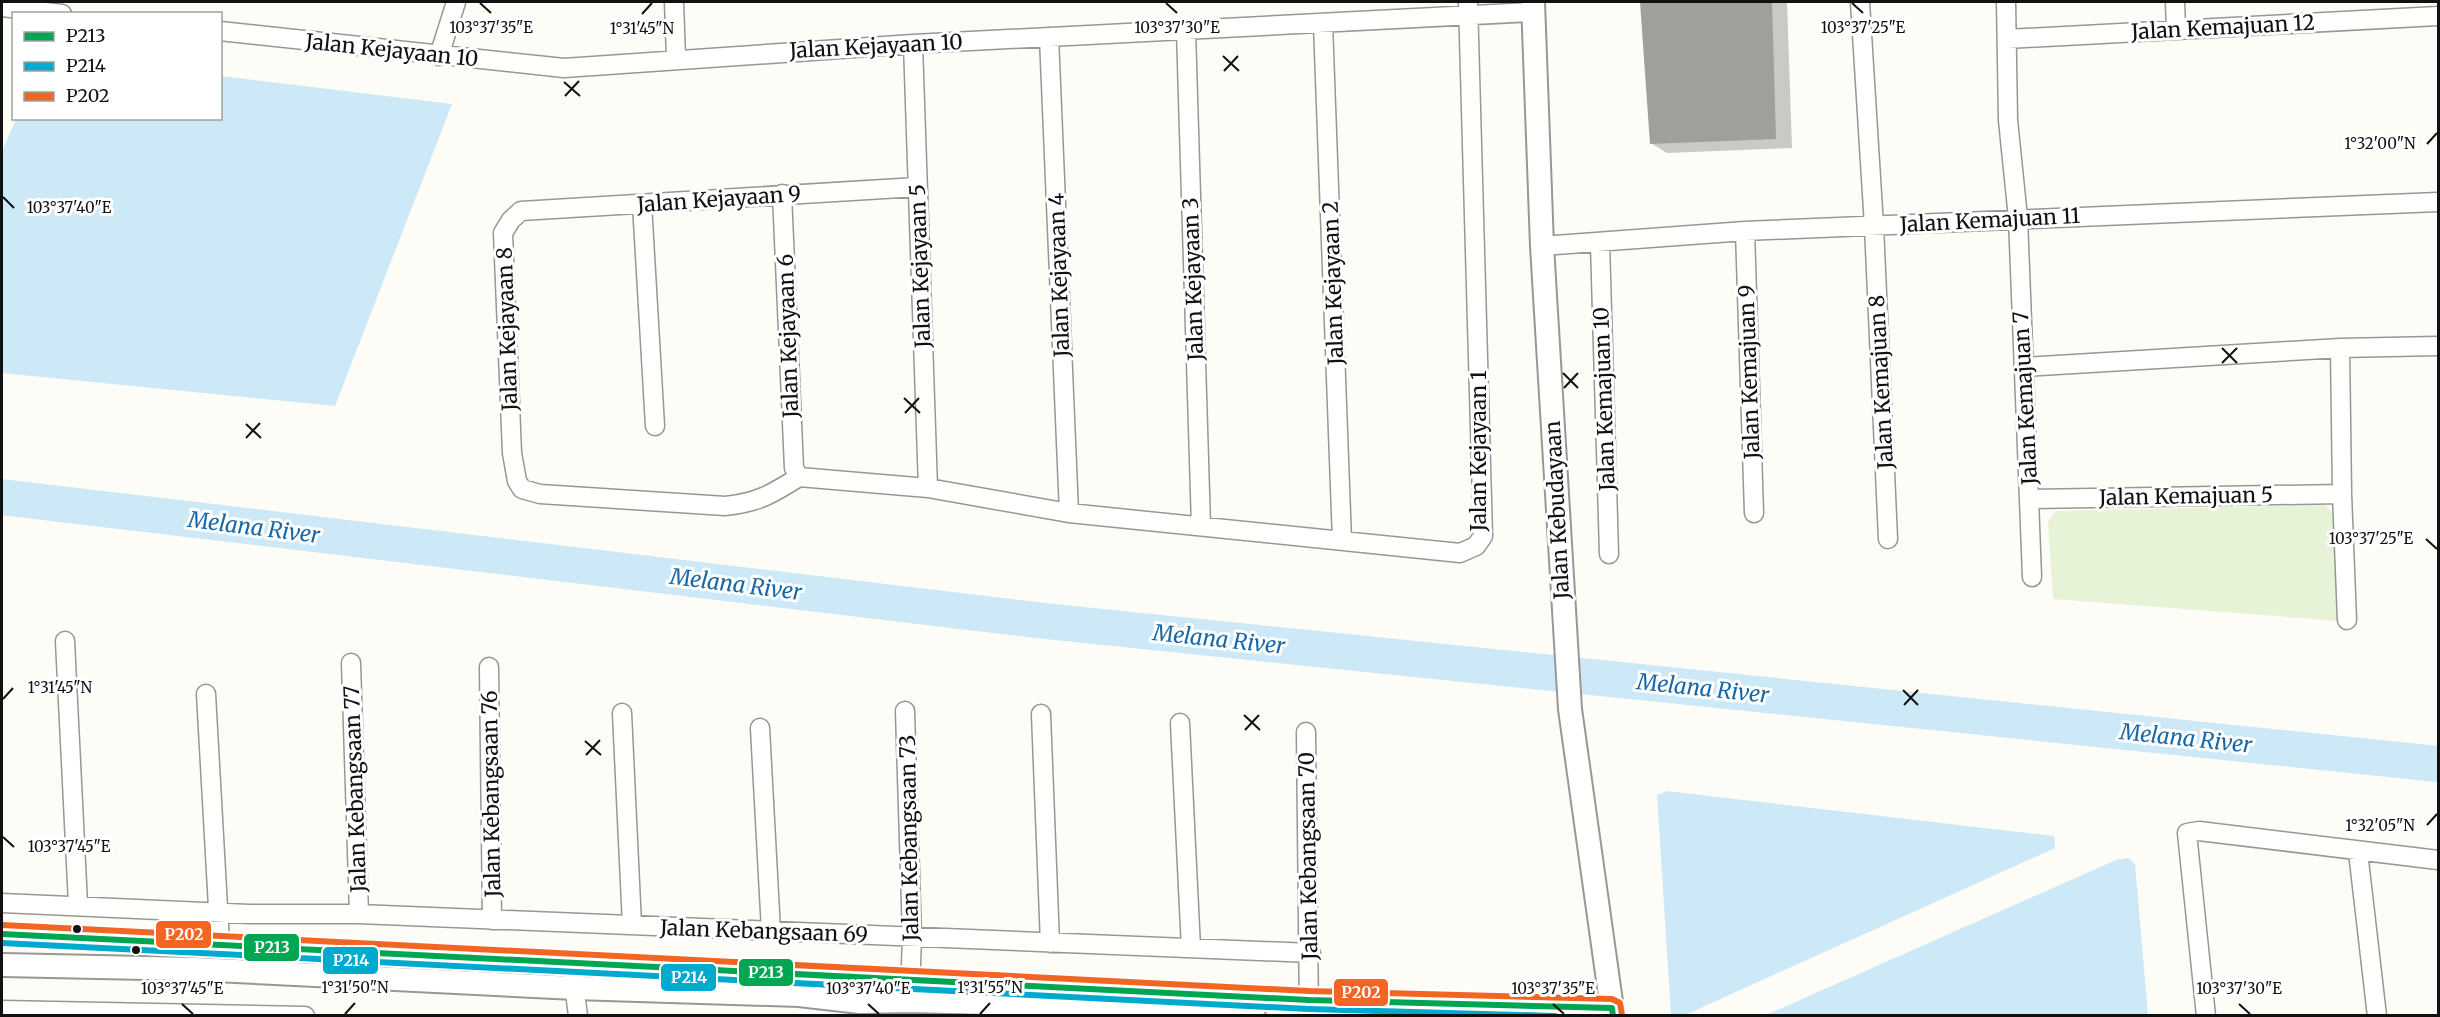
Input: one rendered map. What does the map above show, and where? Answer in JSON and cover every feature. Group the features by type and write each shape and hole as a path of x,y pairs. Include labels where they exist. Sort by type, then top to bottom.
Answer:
{"street":[{"path":"439,56 456,2"},
{"path":"674,2 676,58"},
{"name":"Jalan Kemajuan 8","path":"1860,2 1874,226 1888,539"},
{"name":"Jalan Kemajuan 7","path":"2006,2 2008,120 2018,218 2032,577"},
{"path":"2175,2 2176,29"},
{"path":"2,7 36,6 56,12"},
{"name":"Jalan Kejayaan 10","path":"222,31 564,68 676,58 913,44 1323,24 1469,9 1533,7"},
{"name":"Jalan Kebudayaan","path":"1533,7 1542,246 1570,709 1612,1012"},
{"name":"Jalan Kejayaan 1","path":"928,488 1069,513 1460,553 1476,546 1483,536 1469,9"},
{"name":"Jalan Kemajuan 12","path":"2007,39 2439,16"},
{"name":"Jalan Kejayaan 2","path":"1323,24 1342,541"},
{"name":"Jalan Kejayaan 3","path":"1186,31 1201,526"},
{"name":"Jalan Kejayaan 4","path":"1049,37 1069,513"},
{"name":"Jalan Kejayaan 5","path":"913,44 928,488"},
{"name":"Jalan Kejayaan 9","path":"521,211 917,187"},
{"name":"Jalan Kejayaan 6","path":"782,194 794,468 799,477"},
{"name":"Jalan Kemajuan 11","path":"1542,246 1745,231 2439,202"},
{"path":"642,204 655,426"},
{"name":"Jalan Kejayaan 8","path":"521,211 511,220 503,233 512,453 516,481 522,489 540,494 725,506 746,504 766,498 799,477"},
{"name":"Jalan Kemajuan 9","path":"1745,231 1754,513"},
{"name":"Jalan Kemajuan 10","path":"1600,243 1609,554"},
{"path":"2023,367 2340,348 2439,345"},
{"path":"2340,348 2347,620"},
{"path":"799,477 928,488"},
{"name":"Jalan Kemajuan 5","path":"2030,499 2342,494"},
{"path":"65,641 78,904"},
{"name":"Jalan Kebangsaan 77","path":"351,663 359,914"},
{"name":"Jalan Kebangsaan 76","path":"489,667 492,920"},
{"path":"206,694 220,943"},
{"name":"Jalan Kebangsaan 73","path":"905,711 912,937 910,990"},
{"path":"622,713 633,925"},
{"path":"1041,714 1050,943"},
{"path":"1180,723 1191,948"},
{"path":"760,728 771,931"},
{"name":"Jalan Kebangsaan 70","path":"1306,732 1311,953 1309,1008"},
{"path":"2206,1016 2187,833 2199,831 2439,860"},
{"path":"2358,852 2377,1016"},
{"name":"Jalan Kebangsaan 69","path":"2,903 78,904 218,912 359,914 1311,953"},
{"path":"2,934 571,962 1254,1016"},
{"path":"571,962 578,1016"},
{"path":"2,965 194,969 575,988 799,995 860,1002 910,990"},
{"path":"1124,1004 1612,1012"},
{"path":"2,1010 305,1016"}],"green space":[{"path":"2325,505 2335,515 2339,621 2053,599 2048,522 2056,511"}],"water":[{"path":"222,76 452,104 335,406 2,373 2,151 16,120 222,120"},
{"path":"1667,791 2054,836 2055,848 1685,1015 1671,1015 1657,795"},
{"path":"2128,858 2135,864 2148,1015 1766,1015 2116,860"}],"building":[{"path":"1640,2 1772,2 1776,139 1650,144"}],"waterway":[{"name":"Melana River","path":"2,497 1045,621 2438,764"}],"transit line":[{"name":"P202","path":"2,925 1309,991 1612,999 1620,1003 1622,1015"},
{"name":"P213","path":"2,934 1309,1000 1612,1008 1613,1016"},
{"name":"P214","path":"2,943 1309,1009 1555,1016"}]}
